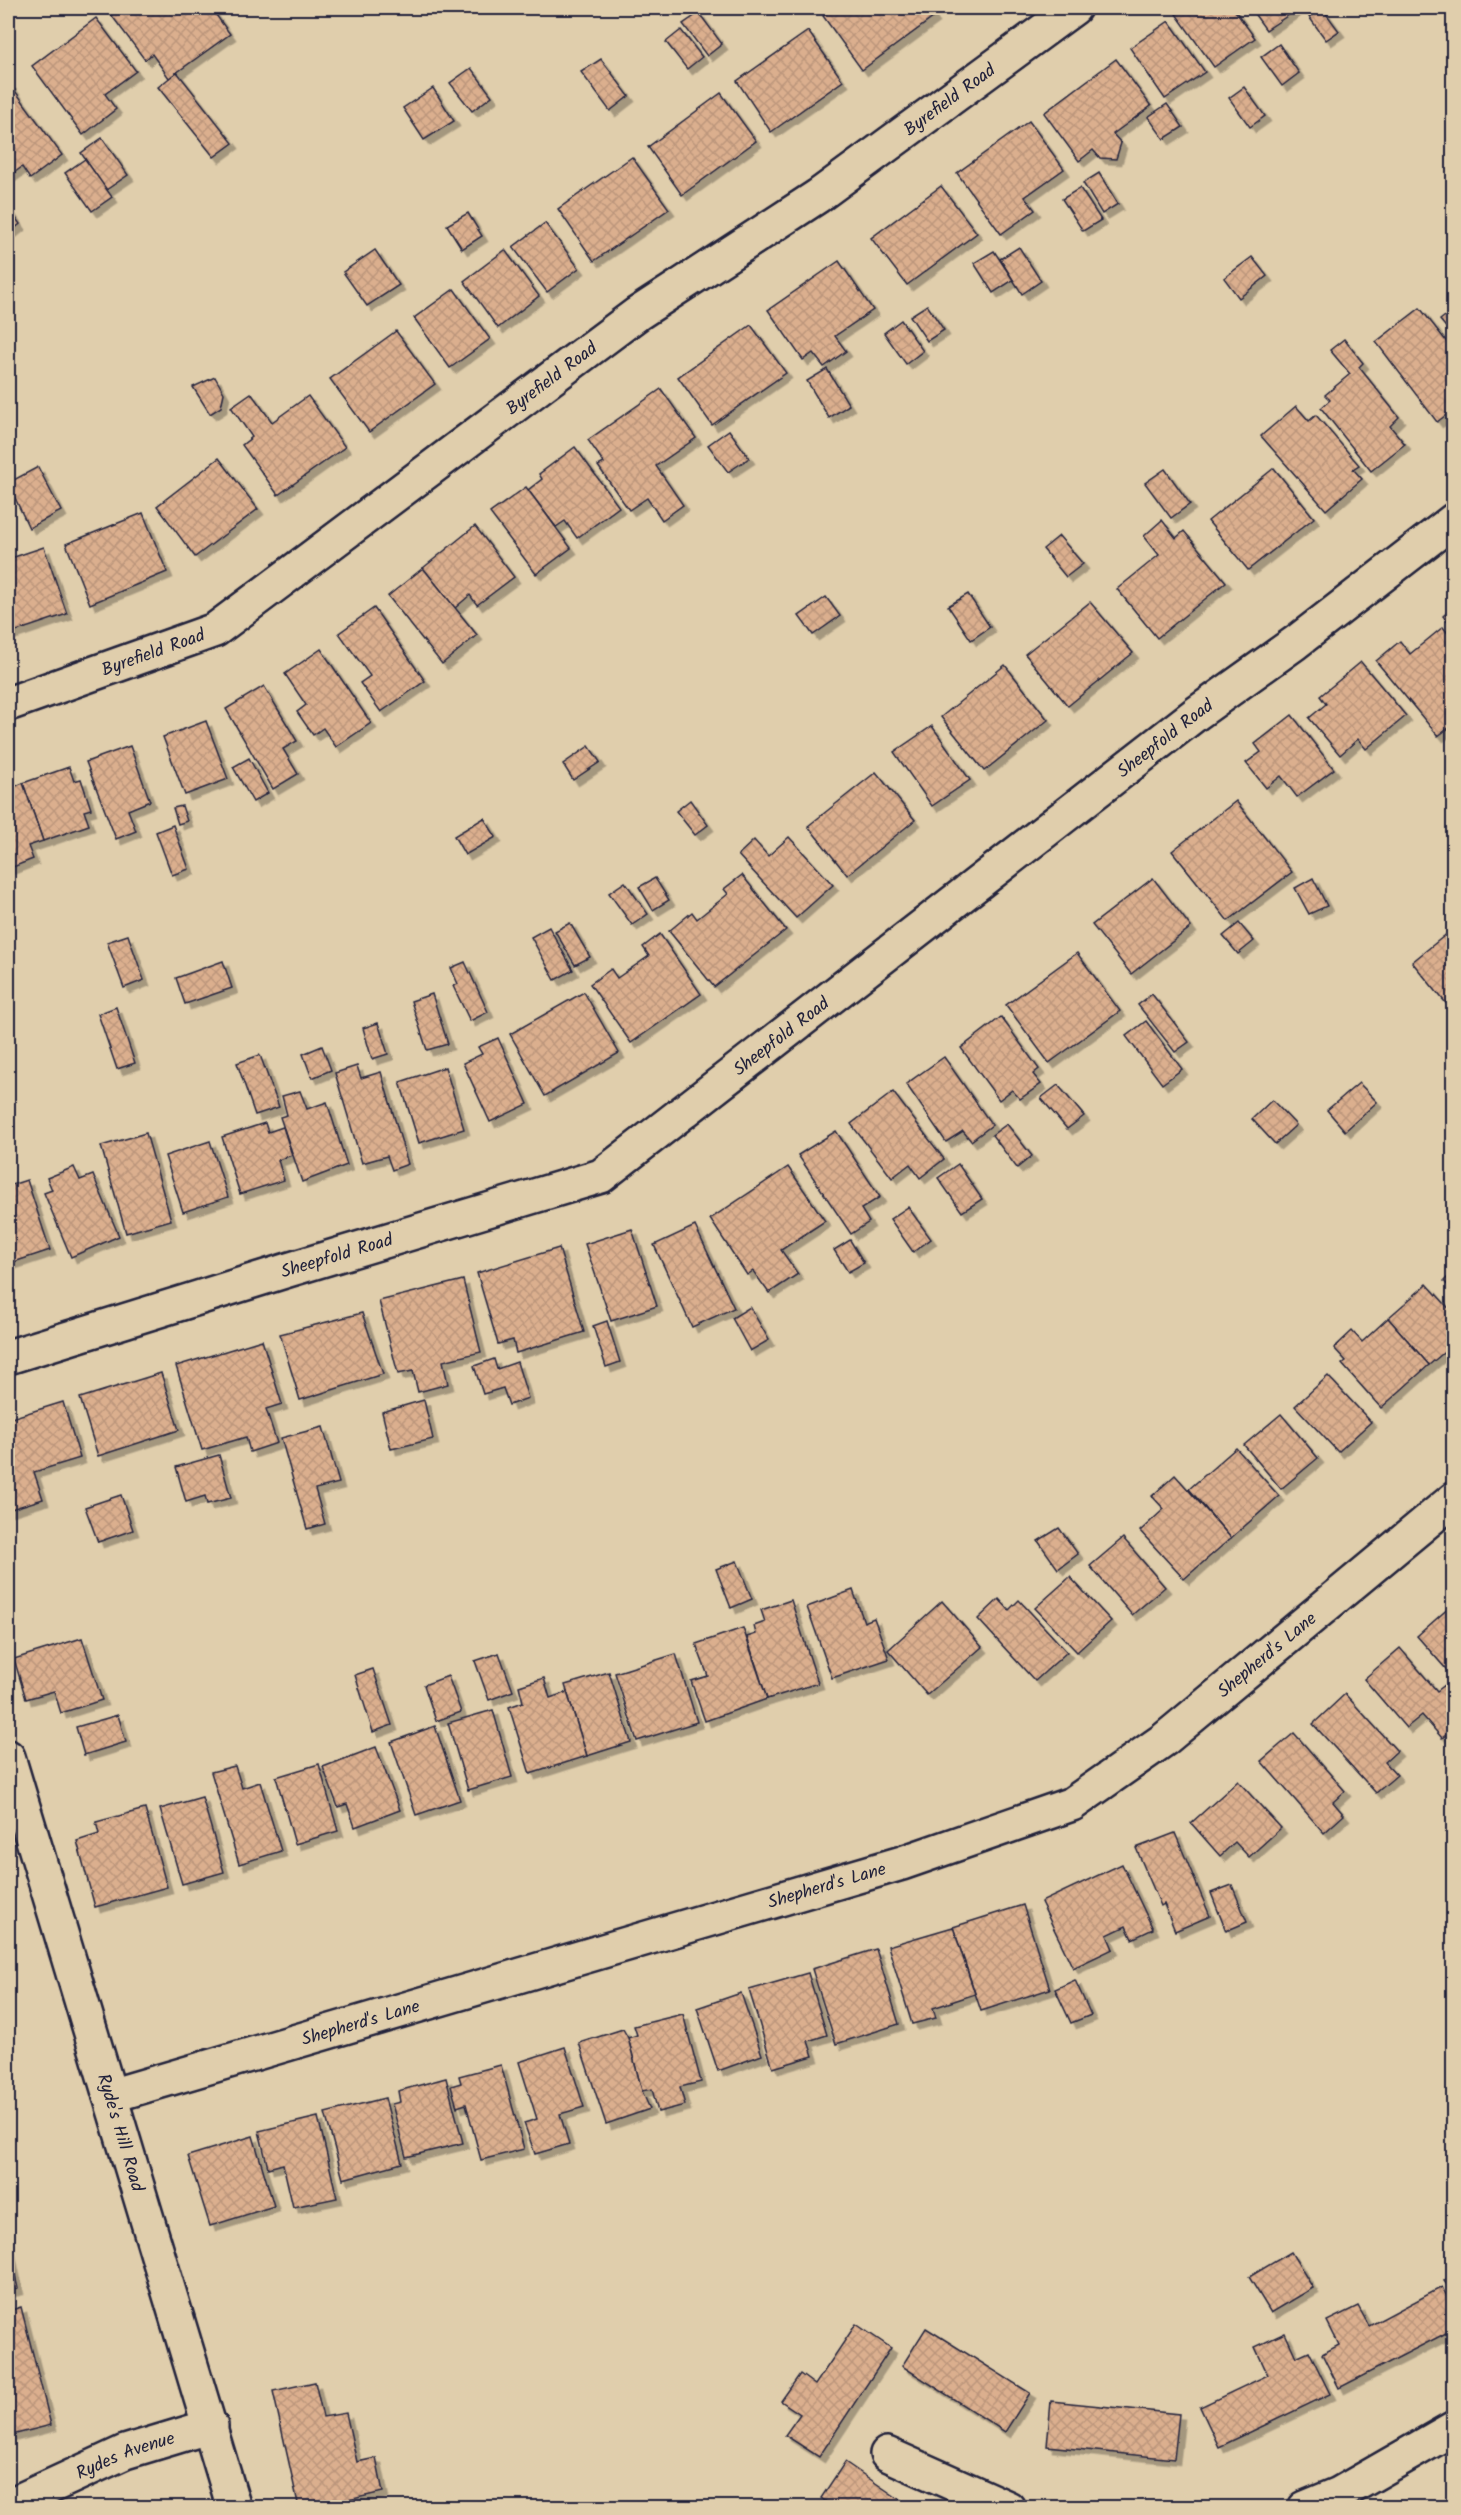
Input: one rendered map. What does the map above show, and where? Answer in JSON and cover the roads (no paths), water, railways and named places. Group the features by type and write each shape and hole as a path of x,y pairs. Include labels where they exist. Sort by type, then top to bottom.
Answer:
{"street":[{"name":"Byrefield Road","path":"8,704 215,630 637,314 818,196 1074,8"},
{"name":"Sheepfold Road","path":"8,1357 601,1176 1197,713 1295,643 1454,520"},
{"name":"Shepherd's Lane","path":"110,2096 902,1863 1072,1804 1165,1739 1454,1499"},
{"name":"Ryde's Hill Road","path":"8,1757 234,2508"},
{"name":"Rydes Avenue","path":"8,2506 125,2452 211,2426"},
{"path":"1305,2508 1339,2494 1454,2428"},
{"path":"887,2454 1008,2508"}]}
